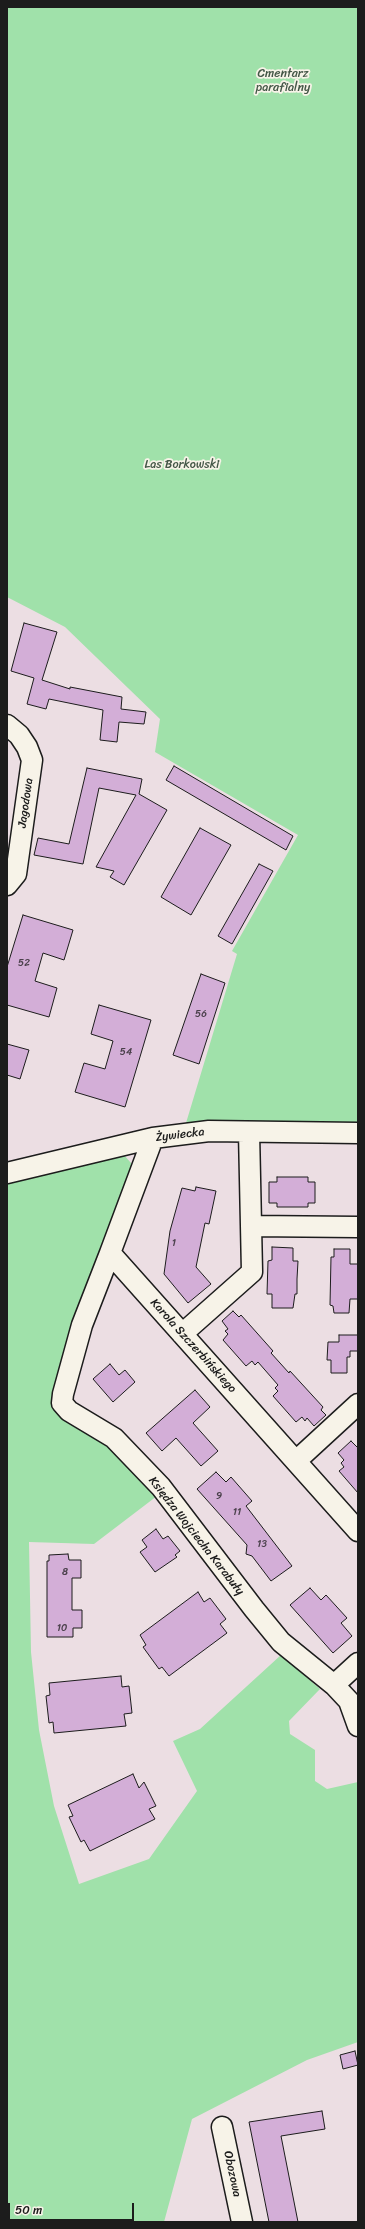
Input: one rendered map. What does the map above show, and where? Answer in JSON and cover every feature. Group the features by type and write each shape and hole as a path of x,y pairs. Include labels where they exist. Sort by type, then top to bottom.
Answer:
{"street":[{"name":"Jagodowa","path":"7,725 19,735 27,747 32,760 12,880"},
{"name":"Żywiecka","path":"7,1173 153,1138 209,1131 358,1133"},
{"path":"182,1334 252,1272 249,1132"},
{"path":"110,1253 153,1138"},
{"path":"251,1226 358,1227"},
{"name":"Karola Szczerbińskiego","path":"110,1253 358,1531"},
{"name":"Księdza Wojciecha Karabuły","path":"110,1253 82,1325 63,1394 62,1403 69,1410 114,1438 161,1487 254,1610 281,1642 334,1685 349,1701 358,1726"},
{"path":"296,1461 358,1404"},
{"path":"334,1685 358,1663"},
{"name":"Obozowa","path":"222,2127 242,2222"}],"green space":[{"name":"Las Borkowski","path":"7,7 358,7 358,1125 186,1123 237,954 232,951 298,835 155,752 160,719 65,627 7,597"},
{"path":"124,1155 131,1163 131,1168 74,1325 52,1406 107,1442 157,1496 94,1544 29,1542 31,1652 39,1730 54,1806 79,1884 149,1859 197,1791 173,1741 200,1729 281,1655 320,1689 289,1721 290,1734 315,1750 315,1781 327,1789 358,1782 358,2042 307,2060 192,2119 164,2222 7,2222 7,1184"}],"building":[{"path":"24,623 57,632 42,680 70,689 70,687 122,697 121,709 146,712 144,724 119,722 117,742 100,740 103,710 49,699 46,709 27,704 34,678 11,671"},
{"path":"174,766 293,836 286,850 166,780"},
{"path":"87,768 142,779 139,794 167,810 124,885 110,877 114,871 96,867 136,795 99,788 83,864 34,855 38,838 69,844"},
{"path":"200,828 231,845 191,915 161,897"},
{"path":"259,864 273,871 232,944 218,936"},
{"path":"23,915 73,930 64,960 43,953 35,981 57,988 49,1017 7,1005 7,967"},
{"path":"201,974 225,983 199,1064 173,1055"},
{"path":"99,1005 151,1020 125,1107 75,1092 84,1063 105,1069 113,1041 91,1034"},
{"path":"7,1044 29,1050 20,1079 7,1075"},
{"path":"277,1177 308,1177 308,1182 315,1182 315,1203 308,1203 308,1207 277,1207 277,1203 269,1203 269,1182 277,1182"},
{"path":"196,1187 216,1191 209,1224 205,1223 196,1267 211,1284 188,1303 164,1274 170,1231 182,1188 195,1191"},
{"path":"272,1247 293,1248 293,1261 298,1261 297,1294 295,1294 293,1308 272,1308 272,1294 267,1294 268,1261 272,1260"},
{"path":"334,1249 350,1249 350,1264 358,1264 358,1299 350,1299 349,1313 334,1313 333,1306 330,1305 331,1257 334,1257"},
{"path":"233,1311 239,1317 241,1315 273,1351 271,1353 289,1373 290,1371 323,1407 321,1410 326,1415 314,1426 307,1418 305,1421 302,1417 296,1422 273,1396 278,1391 275,1388 278,1385 258,1362 255,1365 252,1361 246,1366 223,1340 228,1334 225,1331 228,1329 222,1321"},
{"path":"339,1335 358,1335 358,1351 350,1351 350,1357 347,1357 347,1373 331,1373 331,1360 327,1360 328,1342 339,1342"},
{"path":"110,1364 119,1375 125,1370 135,1382 113,1402 93,1379"},
{"path":"195,1390 210,1407 193,1423 218,1451 201,1466 176,1438 162,1451 146,1433"},
{"path":"351,1441 358,1448 358,1493 339,1471 344,1467 341,1463 344,1460 338,1453"},
{"path":"216,1472 226,1482 231,1477 252,1501 246,1506 292,1566 271,1581 252,1556 246,1554 247,1545 197,1489"},
{"path":"156,1529 163,1539 168,1536 180,1551 175,1555 177,1557 155,1572 140,1552 147,1547 142,1540"},
{"path":"68,1554 69,1560 81,1560 81,1578 72,1578 72,1610 82,1610 82,1628 73,1628 73,1637 47,1637 47,1561 49,1561 49,1555"},
{"path":"310,1588 321,1600 326,1595 347,1618 341,1623 352,1636 333,1653 290,1605"},
{"path":"198,1592 204,1602 210,1598 226,1619 220,1624 227,1633 169,1676 162,1667 159,1669 143,1647 146,1645 140,1635"},
{"path":"121,1676 122,1687 129,1686 132,1713 124,1714 126,1726 54,1733 53,1722 49,1723 46,1696 50,1695 49,1683"},
{"path":"133,1774 139,1788 144,1782 156,1806 149,1809 155,1819 90,1851 84,1840 81,1842 69,1817 73,1816 68,1805"},
{"path":"355,2051 358,2065 343,2069 340,2055"},
{"path":"322,2111 325,2129 281,2136 298,2222 269,2222 249,2122"}],"park label":[{"name":"Cmentarz parafialny","path":"283,81"}]}
